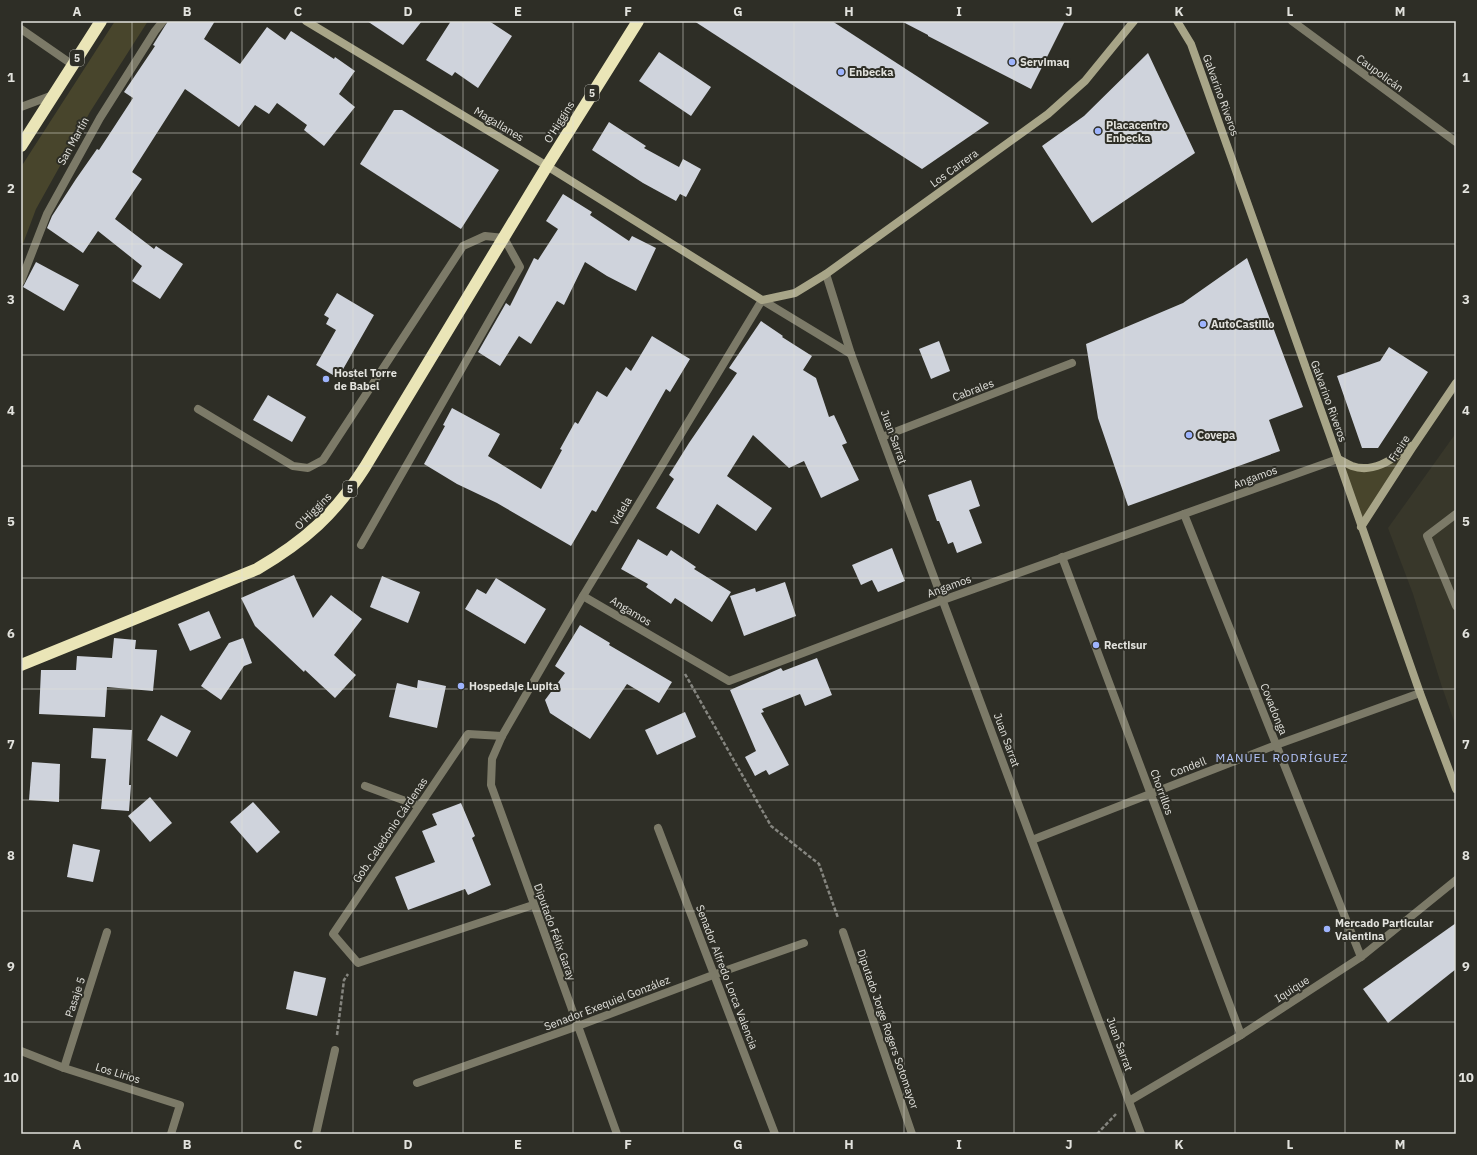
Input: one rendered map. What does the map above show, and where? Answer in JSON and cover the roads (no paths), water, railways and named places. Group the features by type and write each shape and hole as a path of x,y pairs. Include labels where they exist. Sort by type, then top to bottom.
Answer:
{"highway":[{"name":"5","path":"21,146 101,21"},
{"name":"O'Higgins","path":"21,665 257,569 306,537 327,517 354,485 546,166 638,21"}],"main road":[{"name":"Magallanes","path":"306,21 546,166 762,300"},
{"name":"Los Carrera","path":"762,300 795,293 826,274 1048,114 1085,81 1134,21"},
{"name":"Galvarino Riveros","path":"1177,21 1191,44 1420,693 1456,790"},
{"name":"Freire","path":"1362,527 1415,443 1456,384"},
{"path":"1338,458 1352,466 1365,468 1371,467 1392,460 1415,443"}],"street":[{"name":"San Martín","path":"21,281 47,214 100,118 155,31 163,21"},
{"name":"Caupolicán","path":"1292,21 1456,142"},
{"path":"21,29 73,66"},
{"path":"21,107 54,95"},
{"path":"198,409 293,466 308,468 318,463 323,460 463,246 485,236 504,238 520,267 361,546"},
{"name":"Juan Sarrat","path":"826,274 851,354 1141,1134"},
{"path":"762,300 851,354"},
{"name":"Videla","path":"502,736 583,596 762,300"},
{"name":"Cabrales","path":"882,437 1072,363"},
{"name":"Angamos","path":"583,596 729,681 943,600 1338,458"},
{"name":"Covadonga","path":"1184,514 1361,957"},
{"path":"1456,514 1427,536 1456,606"},
{"name":"Chorrillos","path":"1062,557 1241,1035"},
{"name":"Condell","path":"1032,840 1276,745 1420,693"},
{"name":"Gob. Celedonio Cárdenas","path":"502,736 468,734 333,934 358,963 533,905"},
{"name":"Diputado Félix Garay","path":"502,736 492,759 491,785 533,905 617,1134"},
{"path":"365,786 419,806"},
{"name":"Senador Alfredo Lorca Valencia","path":"658,828 775,1134"},
{"name":"Iquique","path":"1129,1101 1241,1035 1361,957 1456,880"},
{"name":"Pasaje 5","path":"64,1068 107,932"},
{"name":"Diputado Jorge Rogers Sotomayor","path":"843,932 912,1134"},
{"name":"Senador Exequiel González","path":"417,1083 804,943"},
{"path":"316,1134 335,1050"},
{"name":"Los Lirios","path":"21,1051 64,1068 180,1104 171,1134"}],"place":[{"name":"Servimaq","path":"1012,62"},
{"name":"Enbecka","path":"841,72"},
{"name":"Placacentro Enbecka","path":"1098,131"},
{"name":"AutoCastillo","path":"1203,324"},
{"name":"Hostel Torre de Babel","path":"326,379"},
{"name":"Covepa","path":"1189,435"},
{"name":"Rectisur","path":"1096,645"},
{"name":"Hospedaje Lupita","path":"461,686"},
{"name":"Mercado Particular Valentina","path":"1327,929"}],"district":[{"name":"MANUEL RODRÍGUEZ","path":"1282,758"}]}
